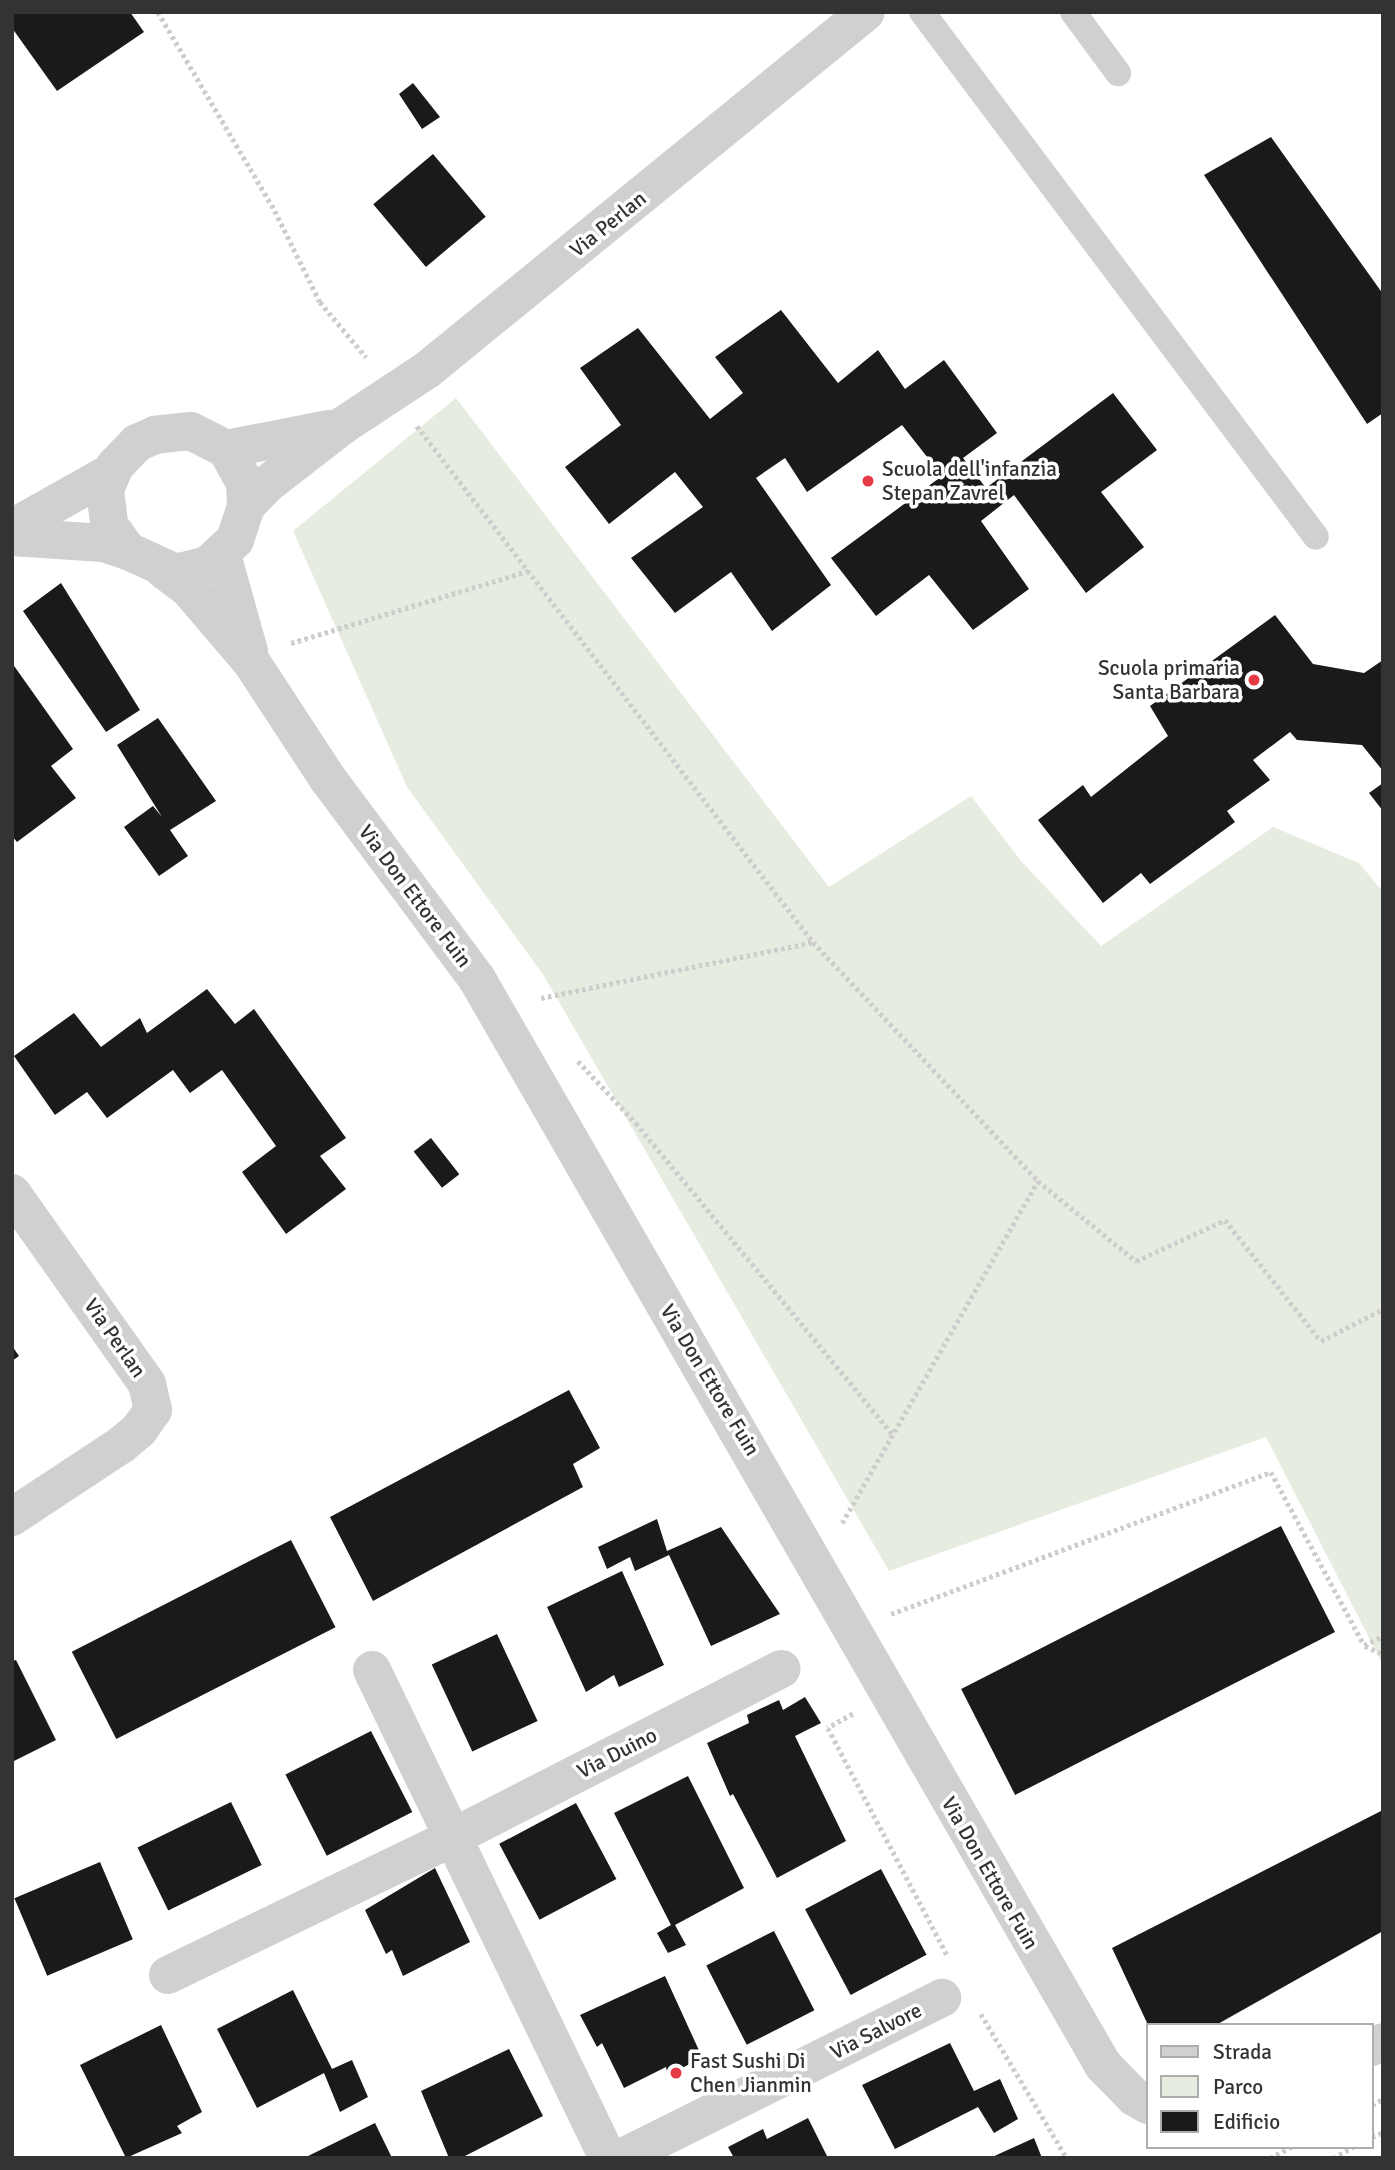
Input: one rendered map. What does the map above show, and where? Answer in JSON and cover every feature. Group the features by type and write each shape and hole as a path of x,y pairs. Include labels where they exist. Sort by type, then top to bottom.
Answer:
{"street":[{"name":"Via Perlan","path":"164,570 189,572 222,555 243,525 246,506 342,426 427,370 866,12"},
{"name":"Via Perlan","path":"226,449 342,426"},
{"path":"12,528 110,473 131,448 155,435 191,431 226,449 245,483 246,506"},
{"path":"110,473 106,511 117,539 128,551"},
{"path":"12,537 103,544 128,551 164,570"},
{"name":"Via Don Ettore Fuin","path":"222,555 253,663"},
{"name":"Via Don Ettore Fuin","path":"164,570 188,589 253,663 328,779 484,990 1103,2065 1126,2090 1146,2104"},
{"name":"Via Perlan","path":"12,1193 147,1384 153,1410 139,1430 121,1445 12,1517"},
{"name":"Via Duino","path":"168,1975 453,1837 781,1669"},
{"path":"372,1670 608,2158"},
{"name":"Via Salvore","path":"621,2158 947,1981"}],"lane":[{"path":"922,12 1317,537"},
{"path":"1073,12 1118,73"}],"path":[{"path":"158,12 275,212 320,302 370,362"},
{"path":"412,419 813,942 1038,1181 1136,1261 1225,1220 1321,1341 1383,1309"},
{"path":"291,643 528,571"},
{"path":"541,998 813,942"},
{"path":"575,1058 636,1123 892,1434"},
{"path":"842,1523 1038,1181"},
{"path":"890,1615 1271,1472 1364,1645 1383,1654"},
{"path":"1364,1645 1383,1636"},
{"path":"864,1709 828,1728 947,1981"},
{"path":"978,2010 1067,2158"},
{"path":"1270,2158 1287,2149"},
{"path":"1332,2158 1349,2149"}],"green space":[{"path":"456,398 829,887 971,796 1021,861 1101,946 1273,827 1359,863 1383,892 1383,1665 1266,1437 889,1571 544,976 407,787 293,531"}],"building":[{"path":"12,12 130,12 144,32 57,91 12,28"},
{"path":"413,83 440,117 422,129 399,94"},
{"path":"1271,137 1383,294 1383,413 1367,424 1204,175"},
{"path":"433,154 486,217 426,267 373,204"},
{"path":"781,310 838,383 878,350 905,389 944,360 997,433 963,458 986,488 1113,393 1157,450 1101,492 1144,547 1086,593 1014,495 981,521 1029,589 973,630 929,575 876,616 831,558 942,476 902,425 807,492 785,458 756,478 831,585 772,631 731,572 675,613 631,558 703,507 675,472 609,524 565,467 621,425 580,368 638,328 710,419 743,393 715,357"},
{"path":"61,583 140,710 106,732 23,611"},
{"path":"1275,615 1313,664 1364,673 1383,660 1383,771 1362,745 1297,740 1290,732 1253,760 1270,780 1227,811 1235,822 1150,884 1141,873 1103,903 1038,820 1083,785 1091,797 1168,736 1150,706"},
{"path":"12,663 73,749 51,766 76,798 17,842 12,836"},
{"path":"158,718 216,801 170,830 188,856 159,876 124,827 153,806 162,817 117,745"},
{"path":"1383,783 1383,811 1369,793"},
{"path":"207,989 235,1024 254,1009 346,1138 320,1156 346,1189 286,1234 242,1172 276,1146 222,1070 190,1093 173,1070 107,1118 87,1092 55,1115 14,1056 74,1013 101,1047 140,1018 147,1033"},
{"path":"431,1138 459,1174 442,1188 414,1152"},
{"path":"12,1346 19,1356 12,1361"},
{"path":"569,1390 600,1448 573,1464 583,1487 373,1601 330,1517"},
{"path":"657,1519 667,1551 721,1527 780,1614 711,1646 669,1555 635,1571 630,1557 607,1569 598,1547"},
{"path":"1281,1526 1335,1632 1015,1795 961,1689"},
{"path":"291,1540 335,1627 116,1739 72,1652"},
{"path":"622,1571 664,1665 619,1687 614,1675 586,1692 547,1607"},
{"path":"497,1634 538,1721 472,1751 432,1664"},
{"path":"16,1660 56,1740 12,1762 12,1661"},
{"path":"805,1697 821,1723 795,1736 846,1841 777,1878 733,1794 730,1796 707,1743 749,1723 747,1715 779,1700 783,1710"},
{"path":"371,1731 412,1812 327,1856 285,1775"},
{"path":"688,1776 744,1888 675,1925 686,1945 668,1953 657,1933 671,1925 614,1813"},
{"path":"231,1802 262,1865 168,1911 138,1848"},
{"path":"576,1803 616,1879 540,1920 499,1844"},
{"path":"1383,1810 1383,1931 1220,2023 1147,2023 1112,1948"},
{"path":"100,1862 133,1939 47,1976 14,1898"},
{"path":"435,1868 470,1942 403,1976 392,1950 386,1954 365,1910"},
{"path":"881,1869 927,1955 851,1995 805,1909"},
{"path":"774,1931 814,2010 747,2045 706,1966"},
{"path":"665,1976 702,2057 668,2076 666,2067 624,2088 602,2043 597,2047 580,2015"},
{"path":"293,1990 332,2069 352,2060 368,2097 340,2112 324,2073 257,2108 217,2029"},
{"path":"161,2025 202,2112 177,2126 182,2133 126,2158 80,2065"},
{"path":"950,2043 974,2091 1000,2079 1018,2119 994,2133 978,2107 895,2149 862,2085"},
{"path":"509,2049 543,2116 461,2158 449,2158 421,2091"},
{"path":"808,2118 828,2158 734,2158 728,2147 763,2129 767,2139"},
{"path":"375,2123 392,2158 304,2158"},
{"path":"1034,2138 1042,2158 990,2158"}],"place":[{"name":"Scuola dell'infanzia Stepan Zavrel","path":"868,481"},
{"name":"Scuola primaria Santa Barbara","path":"1254,680"},
{"name":"Fast Sushi Di Chen Jianmin","path":"676,2073"}]}
